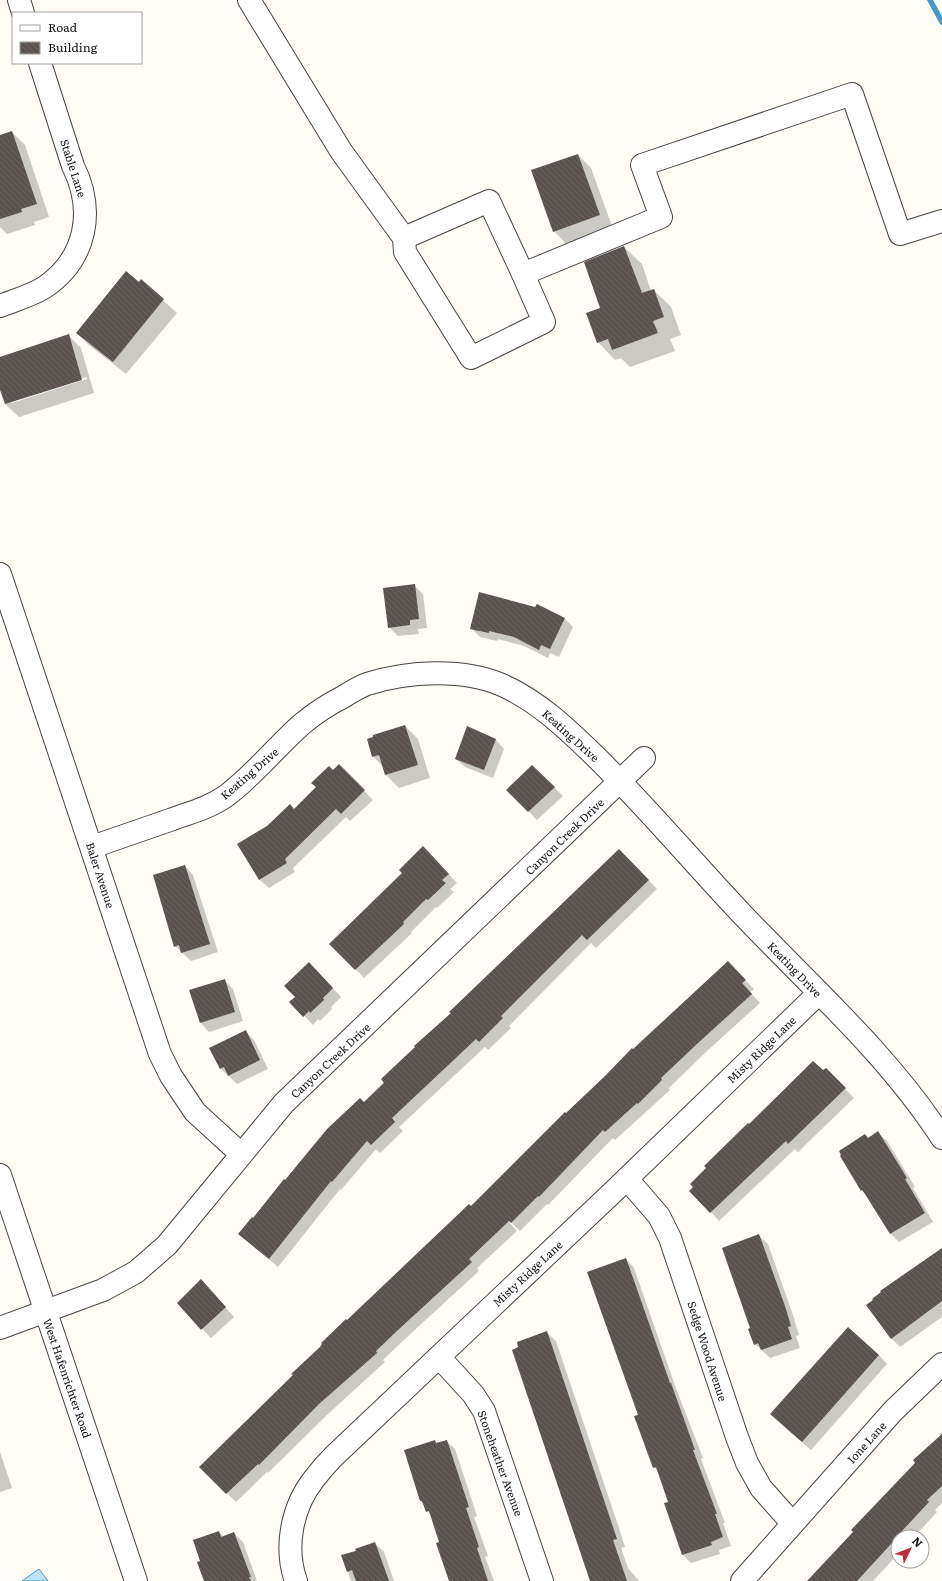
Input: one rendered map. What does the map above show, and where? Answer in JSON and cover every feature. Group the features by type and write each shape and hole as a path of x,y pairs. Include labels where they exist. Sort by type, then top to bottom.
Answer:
{"street":[{"path":"19,0 23,12"},
{"path":"250,0 341,151 404,238 405,252 471,358 544,322 489,201 404,238"},
{"name":"Stable Lane","path":"0,306 44,288 64,271 78,248 85,221 84,192 80,179 73,166 40,64"},
{"path":"523,274 661,217 642,165 852,94 900,234 942,221"},
{"name":"Baler Avenue","path":"0,574 160,1054 170,1076 195,1112 241,1154"},
{"name":"Keating Drive","path":"92,847 202,809 224,797 251,774 303,723 336,700 365,684 400,676 430,673 465,675 501,685 535,704 562,724 621,781 740,912 820,993 889,1068 926,1113 942,1138"},
{"name":"Canyon Creek Drive","path":"0,1328 103,1290 136,1272 167,1245 284,1103 644,758"},
{"name":"Misty Ridge Lane","path":"296,1581 292,1571 290,1539 297,1508 313,1480 334,1456 820,993"},
{"name":"West Hafenrichter Road","path":"0,1176 136,1581"},
{"name":"Sedge Wood Avenue","path":"626,1179 659,1216 670,1238 737,1437 748,1463 761,1488 792,1523"},
{"name":"Stoneheather Avenue","path":"439,1356 473,1394 484,1411 542,1581"},
{"name":"Ione Lane","path":"742,1581 792,1523 893,1412 942,1364"}],"water":[{"path":"39,1569 48,1581 22,1581"}],"building":[{"path":"12,131 37,204 21,209 22,212 0,219 0,135"},
{"path":"578,154 600,215 553,232 531,170"},
{"path":"624,246 642,293 654,289 664,317 653,321 658,333 612,350 608,339 597,343 586,313 600,308 584,262"},
{"path":"126,271 139,282 141,279 164,299 113,362 76,333"},
{"path":"69,334 82,380 5,404 0,390 0,357"},
{"path":"415,584 419,619 410,620 410,625 388,628 383,588"},
{"path":"479,592 535,607 537,604 565,618 550,649 541,645 539,650 514,637 489,631 489,633 470,629"},
{"path":"405,725 418,765 385,775 379,755 372,757 367,739 373,737 373,735"},
{"path":"467,726 496,739 484,770 455,759"},
{"path":"339,764 365,790 341,814 336,809 285,859 287,863 259,880 237,844 267,826 290,804 294,809 316,787 311,783 329,766 333,770"},
{"path":"532,765 555,787 528,812 506,790"},
{"path":"423,846 449,874 442,880 446,883 428,900 426,899 403,922 404,924 355,970 329,944 402,873 399,870"},
{"path":"619,849 649,880 587,940 582,935 501,1016 503,1018 479,1042 476,1039 392,1118 395,1122 371,1145 367,1141 332,1182 331,1181 269,1259 238,1234 327,1129 360,1098 364,1102 384,1083 381,1079 415,1047 414,1046 451,1013 449,1012"},
{"path":"185,865 210,944 181,953 179,945 174,947 153,875"},
{"path":"728,961 746,980 742,983 752,994 661,1078 662,1080 638,1104 637,1103 605,1132 603,1130 539,1197 538,1196 511,1223 509,1221 469,1259 472,1262 376,1351 377,1353 319,1404 259,1465 258,1464 226,1494 199,1467 293,1375 291,1374 320,1347 322,1344 321,1343 346,1319 347,1320 469,1204 471,1206 565,1112 566,1113 606,1075 632,1048 633,1049"},
{"path":"309,962 333,988 323,998 324,1000 310,1013 309,1011 303,1017 289,1002 295,997 284,986"},
{"path":"225,979 235,1012 200,1023 189,990"},
{"path":"246,1030 260,1060 228,1076 224,1067 220,1069 209,1048"},
{"path":"813,1061 823,1070 826,1068 846,1088 788,1144 786,1141 710,1213 689,1191 693,1187 690,1184 706,1168 704,1166"},
{"path":"878,1131 907,1178 905,1179 925,1213 890,1234 865,1194 862,1190 861,1191 840,1156 839,1151 865,1134 868,1138"},
{"path":"759,1234 785,1306 791,1326 788,1327 792,1339 761,1350 758,1343 754,1345 748,1329 750,1328 722,1248"},
{"path":"942,1248 942,1301 891,1339 866,1305 881,1292 880,1291"},
{"path":"626,1258 695,1450 693,1450 717,1514 715,1514 723,1537 711,1542 712,1545 682,1555 664,1503 668,1502 656,1467 653,1468 634,1416 638,1415 587,1272"},
{"path":"201,1279 226,1307 201,1330 177,1303"},
{"path":"848,1327 879,1355 802,1442 770,1414"},
{"path":"547,1331 617,1539 613,1540 627,1581 590,1581 512,1350 518,1347 517,1342"},
{"path":"942,1434 942,1486 927,1500 929,1502 904,1529 890,1529 890,1545 857,1581 807,1581 853,1532 851,1530 915,1463 913,1460"},
{"path":"435,1440 436,1443 447,1440 469,1507 466,1508 488,1581 449,1581 436,1543 439,1542 429,1511 426,1512 422,1501 420,1501 404,1450"},
{"path":"219,1531 221,1537 234,1532 251,1577 249,1577 251,1581 204,1581 197,1562 200,1561 193,1540"},
{"path":"375,1542 389,1581 356,1581 352,1570 347,1572 341,1555 356,1551 355,1549"}],"waterway":[{"path":"930,0 942,22"}]}
